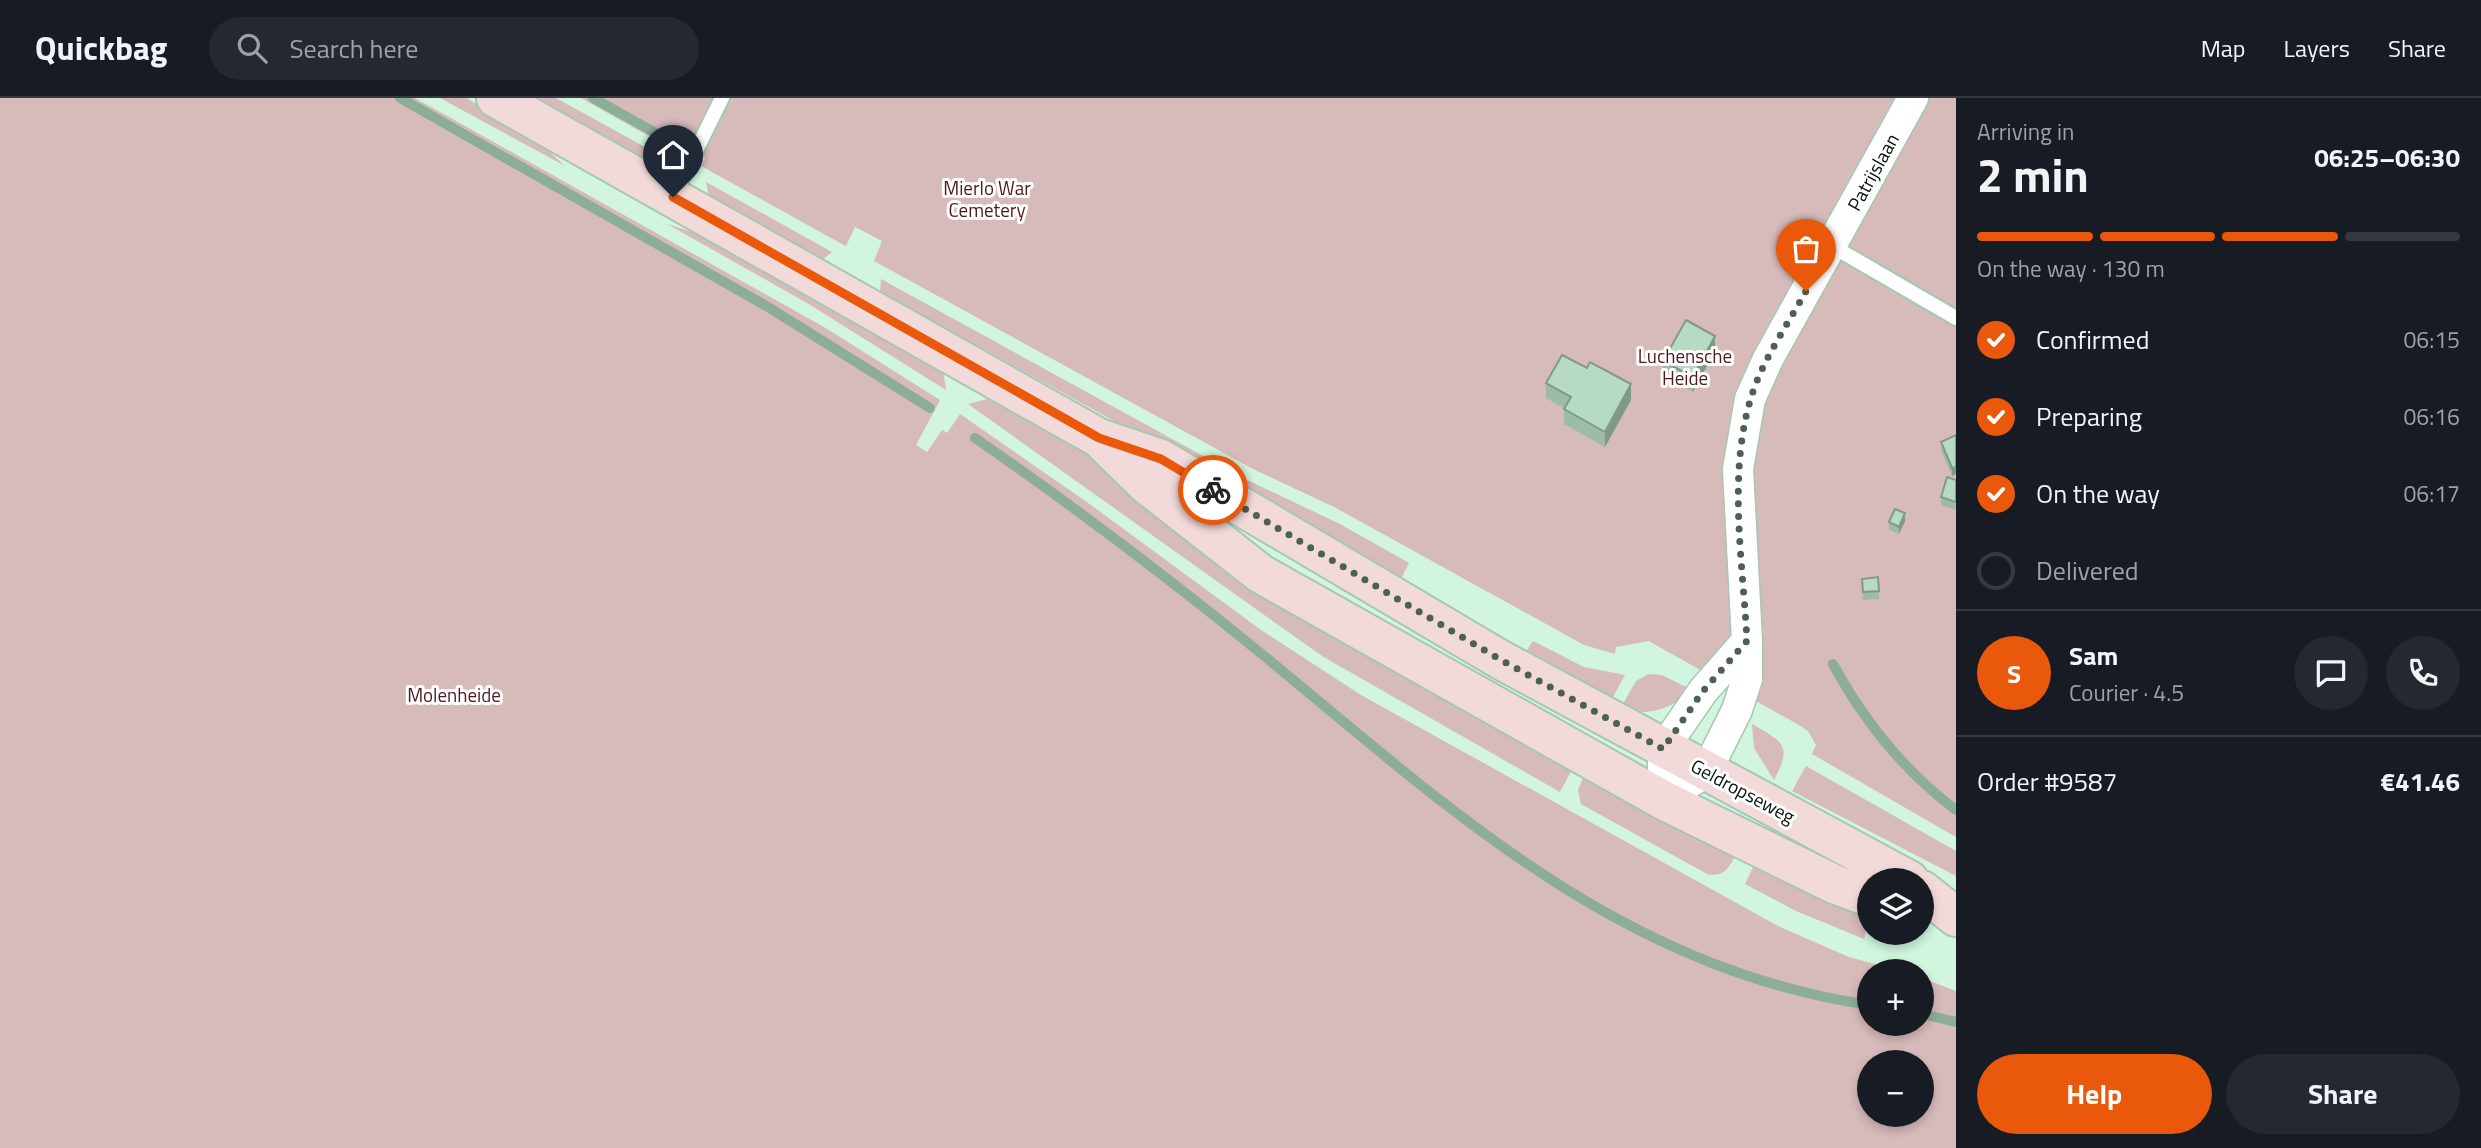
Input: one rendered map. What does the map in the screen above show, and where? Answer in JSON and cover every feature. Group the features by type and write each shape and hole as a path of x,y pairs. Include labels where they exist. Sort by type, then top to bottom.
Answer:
{"main road":[{"name":"Geldropseweg","path":"496,98 1099,438 1161,459 1501,660 1886,868"},
{"name":"Geldropseweg","path":"1099,438 1146,484 1261,574 1663,800 1834,884 1857,893"},
{"path":"1934,900 1956,919"},
{"path":"1934,916 1956,919"}],"street":[{"name":"Patrijslaan","path":"1706,772 1737,710 1748,679 1738,469 1750,400 1768,359 1913,98"},
{"path":"1663,800 1663,749 1703,691 1747,641"},
{"path":"1663,800 1706,772"}],"lane":[{"path":"673,197 722,98"},
{"path":"1832,246 1956,318"}],"green space":[{"name":"Molenheide","path":"0,98 415,98 824,327 940,400 916,445 927,452 942,430 947,433 960,414 1091,505 1261,630 1361,695 1778,926 1857,959 1857,1036 1934,1036 1934,983 1956,991 1956,1148 0,1148"},
{"path":"440,98 466,98 530,134 565,166"},
{"path":"532,98 556,98 674,163 661,170"},
{"name":"Luchensche Heide","path":"581,98 1956,98 1956,837 1812,754 1816,745 1808,731 1799,725 1649,641 1616,647 1615,654 1584,645 1336,508 1253,469 874,261 882,241 855,227 846,246 701,166 705,158 693,145 686,157"},
{"path":"706,182 832,252 822,260 709,197"},
{"path":"667,224 721,241 942,364 946,390 807,303"},
{"path":"881,279 1245,479 1340,524 1409,563 1401,579 880,292"},
{"path":"999,396 1575,764 1560,792 1322,656 968,404"},
{"path":"1533,641 1584,667 1625,675 1608,706 1527,650"},
{"path":"1649,674 1662,675 1692,690 1675,703 1658,710 1619,711 1636,681"},
{"path":"1752,724 1778,740 1782,746 1783,759 1774,780 1754,748"},
{"path":"1806,766 1956,851 1956,876 1792,791"},
{"path":"1586,770 1737,852 1729,866 1718,874 1707,874 1581,804 1578,790"},
{"path":"1756,861 1857,913 1857,936 1796,911 1745,884"}],"building":[{"path":"1686,320 1715,336 1693,377 1663,361"},
{"path":"1562,355 1587,368 1590,362 1631,384 1605,432 1564,409 1571,397 1546,383"},
{"path":"1956,435 1956,467 1952,468 1941,442"},
{"path":"1947,477 1956,480 1956,502 1941,497"},
{"path":"1895,509 1905,513 1899,527 1889,522"},
{"path":"1878,577 1879,591 1863,592 1862,579"}],"waterway":[{"path":"400,98 768,307 930,408"},
{"path":"593,98 679,146"},
{"path":"975,438 1157,571 1402,770 1471,824 1542,874 1617,918 1695,956 1779,985 1857,1002"},
{"path":"1833,664 1872,725 1902,762 1956,810"},
{"path":"1934,1017 1956,1022"}],"way so far":[{"path":"1213,490 1501,660 1663,749 1703,691 1747,641 1738,469 1744,432 1750,400 1768,359 1806,291"}],"route":[{"path":"673,197 1099,438 1161,459 1213,490"}],"park label":[{"name":"Mierlo War Cemetery","path":"987,199"}]}
